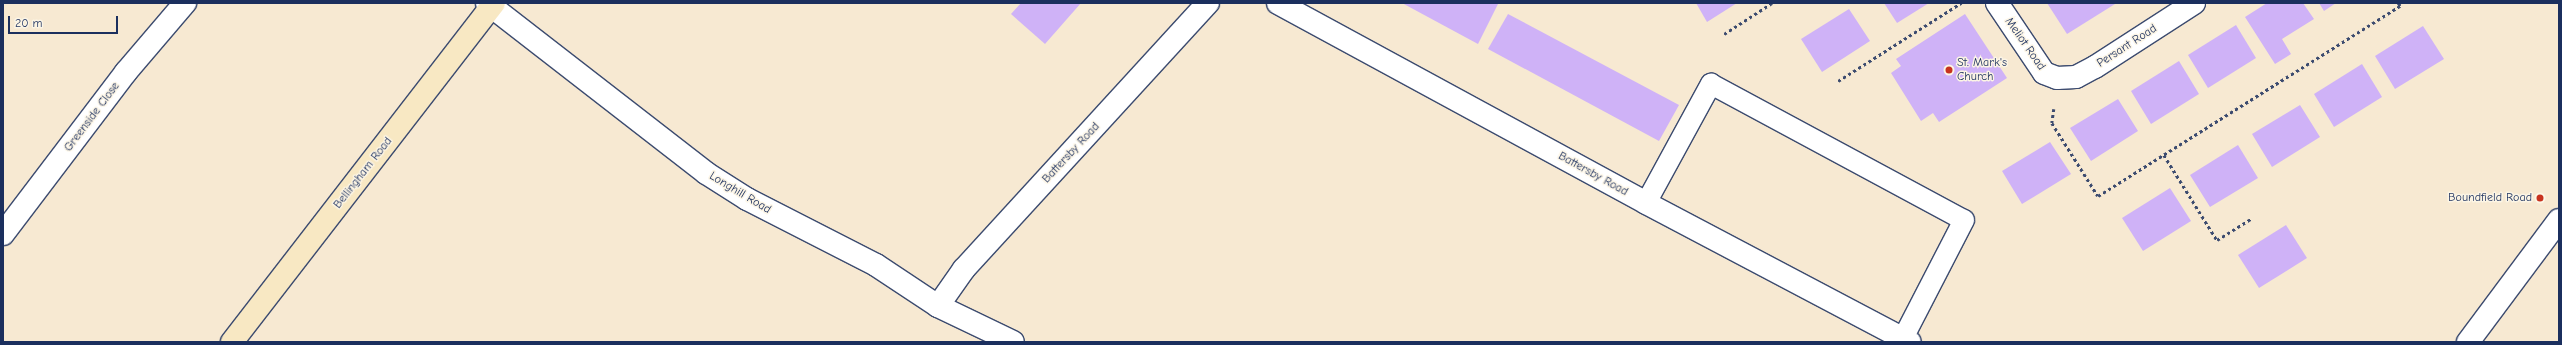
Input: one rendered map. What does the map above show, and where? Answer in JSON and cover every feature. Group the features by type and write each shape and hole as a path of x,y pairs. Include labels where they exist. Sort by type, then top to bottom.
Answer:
{"street":[{"name":"Greenside Close","path":"3,234 126,72 185,3"},
{"name":"Battersby Road","path":"938,306 964,269 1208,3"},
{"name":"Battersby Road","path":"1278,3 1438,88 1646,203 1907,340"},
{"name":"Meliot Road","path":"1997,3 2044,73 2057,78"},
{"name":"Persant Road","path":"2057,78 2076,77 2095,67 2194,3"},
{"name":"Longhill Road","path":"491,4 706,173 747,199 876,265 938,306 1013,342"},
{"name":"Bellingham Road","path":"232,342 491,4"},
{"path":"2468,342 2559,220"}],"lane":[{"path":"1646,203 1711,84 1964,220 1907,340"}],"path":[{"path":"1724,34 1772,3"},
{"path":"1838,81 1961,3"},
{"path":"2057,78 2052,123 2098,196 2400,6 2398,3"},
{"path":"2164,155 2218,240 2251,219"}],"building":[{"path":"1021,3 1081,3 1045,44 1011,14"},
{"path":"1402,3 1497,3 1498,4 1478,44"},
{"path":"1696,3 1737,3 1707,22"},
{"path":"1884,3 1929,3 1897,23"},
{"path":"2047,3 2114,3 2115,4 2067,34"},
{"path":"2267,3 2303,3 2314,19 2282,39 2291,54 2275,64 2245,17"},
{"path":"2319,3 2336,3 2324,11"},
{"path":"1849,9 1870,41 1822,72 1801,39"},
{"path":"1508,14 1679,105 1659,141 1488,49"},
{"name":"St. Mark's Church","path":"1965,14 2007,78 1939,122 1933,113 1921,121 1891,73 1901,66 1896,59"},
{"path":"2236,25 2256,58 2208,88 2188,55"},
{"path":"2423,26 2444,59 2395,89 2375,56"},
{"path":"2179,61 2199,94 2151,124 2131,91"},
{"path":"2362,64 2382,97 2334,127 2314,94"},
{"path":"2118,99 2138,131 2091,161 2070,128"},
{"path":"2300,105 2320,137 2272,167 2252,134"},
{"path":"2050,142 2071,174 2022,204 2002,171"},
{"path":"2238,145 2258,178 2210,207 2190,175"},
{"path":"2170,188 2191,221 2143,251 2122,218"},
{"path":"2286,225 2307,258 2259,288 2238,255"}],"place":[{"name":"St. Mark's Church","path":"1949,70"},
{"name":"Boundfield Road","path":"2540,198"}]}
